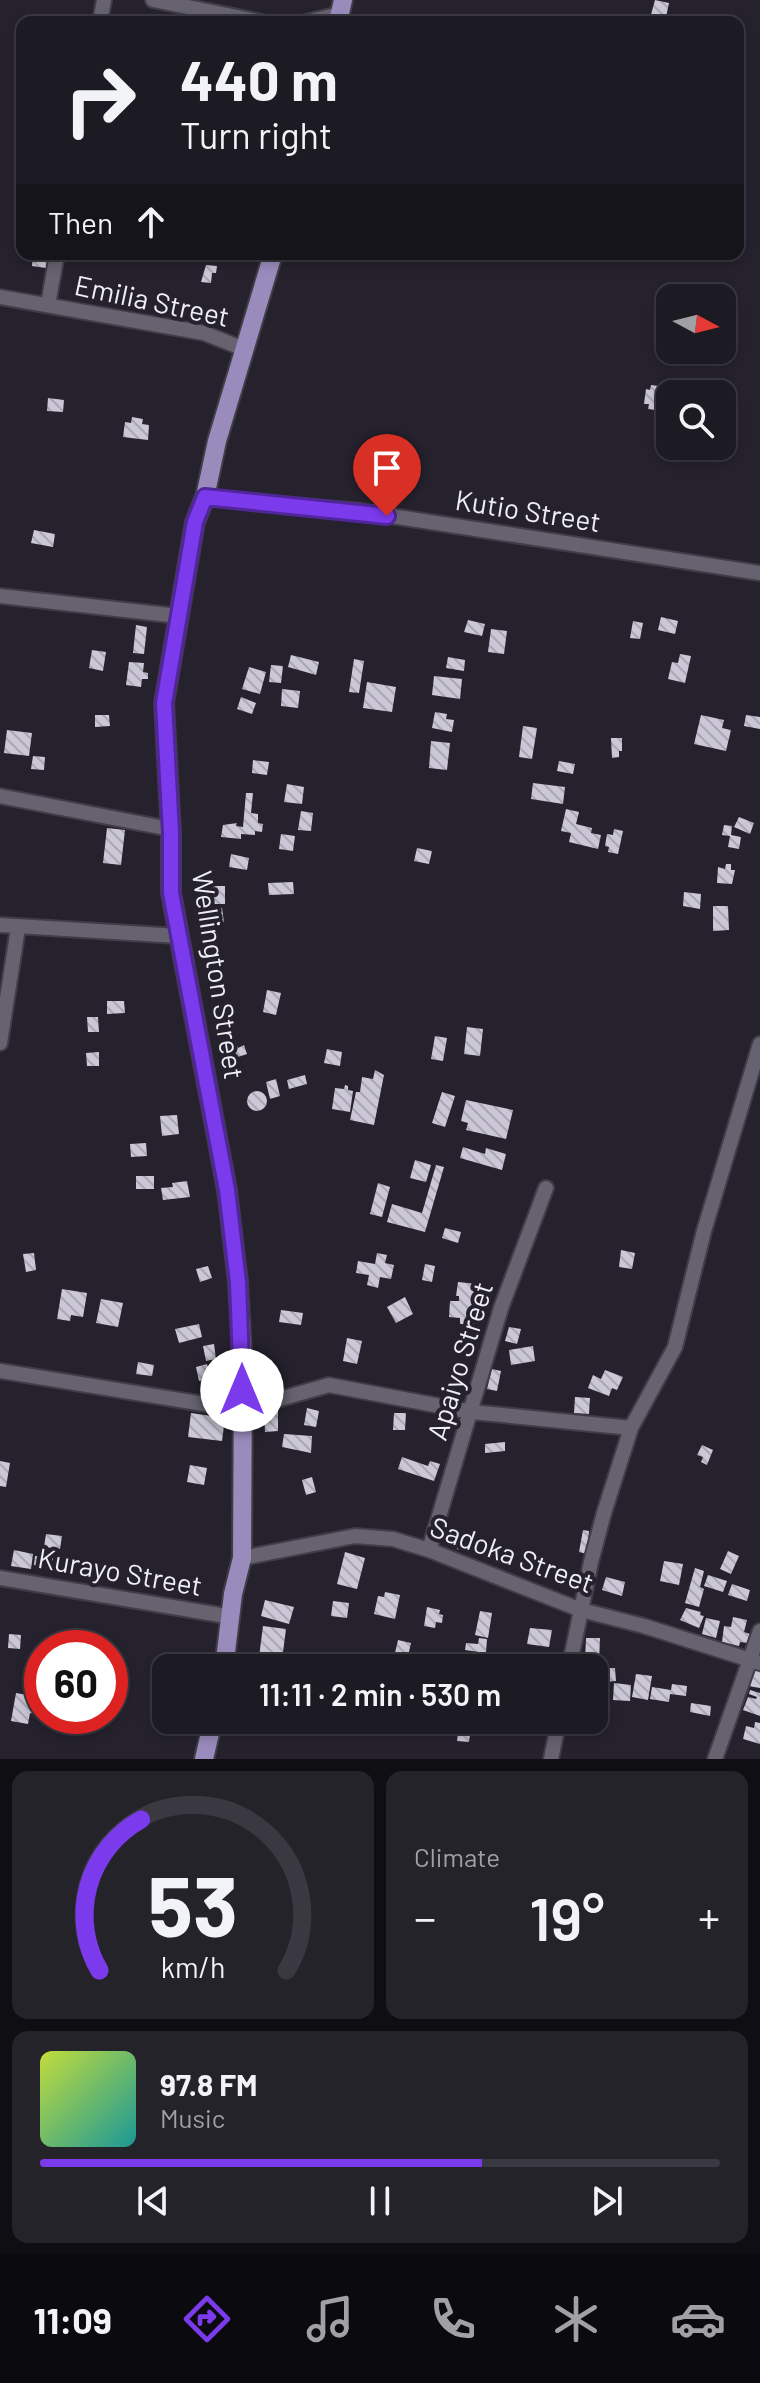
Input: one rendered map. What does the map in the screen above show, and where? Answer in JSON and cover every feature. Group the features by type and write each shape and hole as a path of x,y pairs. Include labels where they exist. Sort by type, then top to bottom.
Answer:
{"main road":[{"name":"Wellington Street","path":"226,1654 233,1594 242,1558 243,1370 238,1282 227,1190 171,893 164,703 195,522 205,497 217,441 271,260"},
{"path":"204,1759 210,1734"}],"street":[{"path":"153,0 232,16"},
{"path":"48,305 56,260"},
{"name":"Emilia Street","path":"0,297 204,333 244,349"},
{"name":"Kutio Street","path":"205,497 359,511 760,573"},
{"path":"0,596 178,616"},
{"path":"0,796 170,829"},
{"path":"0,925 178,936"},
{"path":"0,1043 18,928"},
{"path":"572,1654 597,1538 631,1428 675,1347 704,1231 760,1044"},
{"name":"Apaiyo Street","path":"429,1550 501,1308 546,1188"},
{"path":"0,1371 241,1410 329,1385 472,1412 631,1428"},
{"name":"Sadoka Street","path":"242,1558 355,1536 393,1539 429,1550 581,1610 644,1626 754,1661"},
{"name":"Kurayo Street","path":"0,1578 232,1617"},
{"path":"715,1759 754,1661 760,1631"},
{"path":"551,1759 556,1734"}],"building":[{"path":"655,0 669,3 666,16 651,16"},
{"path":"32,260 47,260 46,268 32,266"},
{"path":"206,265 217,266 211,283 201,282"},
{"path":"651,385 656,386 656,410 648,409 649,404 644,404 646,389 650,390"},
{"path":"48,398 64,400 63,412 47,411"},
{"path":"132,417 143,419 142,424 149,425 148,440 123,437 125,422 131,423"},
{"path":"34,530 55,534 53,547 31,543"},
{"path":"661,617 678,621 675,634 658,630"},
{"path":"468,620 485,624 482,636 464,632"},
{"path":"633,621 643,623 640,639 630,638"},
{"path":"136,625 147,627 144,654 133,653"},
{"path":"491,629 507,631 504,654 488,652"},
{"path":"92,650 106,652 103,671 89,668"},
{"path":"680,654 691,656 685,683 668,679 672,662 678,663"},
{"path":"291,655 319,662 316,675 288,667"},
{"path":"448,657 465,660 464,671 446,668"},
{"path":"354,659 364,661 359,693 349,692"},
{"path":"129,662 144,663 143,672 148,673 148,679 142,679 141,687 126,685"},
{"path":"271,665 283,666 281,683 269,682"},
{"path":"249,667 266,672 260,694 242,689"},
{"path":"434,676 462,679 460,699 432,695"},
{"path":"367,682 396,687 392,712 363,708"},
{"path":"282,689 300,691 298,708 281,706"},
{"path":"241,697 256,703 252,714 237,709"},
{"path":"435,712 447,714 446,719 454,720 452,732 432,728"},
{"path":"95,715 109,715 110,726 95,727"},
{"path":"701,715 724,720 722,728 731,730 726,751 694,744"},
{"path":"746,715 760,717 760,729 744,726"},
{"path":"523,726 537,728 532,759 519,757"},
{"path":"7,730 32,733 29,756 4,753"},
{"path":"611,738 622,738 619,757 612,758"},
{"path":"431,741 450,743 447,770 429,768"},
{"path":"33,756 45,757 44,770 31,769"},
{"path":"253,760 269,762 267,775 252,773"},
{"path":"559,761 575,764 573,774 557,771"},
{"path":"533,783 565,787 563,804 531,799"},
{"path":"287,784 304,787 302,804 284,802"},
{"path":"246,793 253,793 251,813 258,814 258,823 263,824 262,832 241,834 241,839 221,837 223,825 237,823 236,826 243,827"},
{"path":"566,809 579,812 576,824 592,828 591,833 601,835 598,849 569,842 571,833 561,831"},
{"path":"301,811 313,813 311,831 298,830"},
{"path":"739,817 754,823 750,834 734,827"},
{"path":"724,825 732,826 731,835 741,837 739,849 728,847 730,836 722,835"},
{"path":"107,828 125,830 121,865 103,863"},
{"path":"614,829 623,831 618,854 608,852 609,847 605,846 607,834 613,835"},
{"path":"281,834 295,836 293,851 279,849"},
{"path":"417,848 432,851 429,864 414,861"},
{"path":"231,854 249,858 247,870 229,867"},
{"path":"726,864 731,864 731,870 735,870 732,884 717,883 718,867 725,869"},
{"path":"293,882 294,894 269,895 268,883"},
{"path":"209,886 225,886 225,904 209,904"},
{"path":"684,892 701,894 700,909 683,906"},
{"path":"713,906 728,906 729,930 713,931"},
{"path":"222,908 224,922 213,924 210,910"},
{"path":"267,990 281,993 276,1015 263,1012"},
{"path":"107,1001 124,1001 125,1013 107,1014"},
{"path":"87,1017 98,1017 99,1032 88,1032"},
{"path":"467,1027 483,1029 480,1056 464,1054"},
{"path":"435,1036 447,1038 443,1061 431,1059"},
{"path":"234,1037 238,1048 244,1045 247,1054 229,1060 223,1041"},
{"path":"327,1049 342,1052 340,1066 324,1063"},
{"path":"99,1052 99,1066 87,1066 86,1053"},
{"path":"375,1070 384,1075 374,1125 350,1120 362,1077 373,1079"},
{"path":"305,1075 307,1084 289,1089 287,1080"},
{"path":"276,1079 280,1096 270,1099 266,1082"},
{"path":"345,1085 353,1091 350,1112 332,1109 335,1088 344,1089"},
{"path":"257,1091 264,1094 267,1101 264,1108 257,1111 250,1108 247,1101 250,1094"},
{"path":"442,1092 455,1096 445,1127 432,1123"},
{"path":"466,1100 513,1110 506,1139 466,1130 468,1123 461,1121"},
{"path":"177,1115 179,1134 162,1136 160,1116"},
{"path":"146,1143 147,1156 131,1157 130,1144"},
{"path":"463,1147 485,1154 486,1148 506,1154 502,1170 460,1158"},
{"path":"415,1160 431,1165 426,1182 410,1178"},
{"path":"436,1165 444,1167 425,1232 387,1222 392,1204 422,1213"},
{"path":"136,1176 154,1176 154,1189 136,1189"},
{"path":"187,1181 190,1197 163,1200 161,1188"},
{"path":"378,1183 390,1187 382,1217 370,1214"},
{"path":"445,1228 461,1232 458,1243 442,1238"},
{"path":"621,1250 635,1253 632,1269 619,1267"},
{"path":"34,1253 36,1270 26,1272 23,1254"},
{"path":"377,1253 387,1255 385,1263 394,1265 391,1279 380,1277 378,1288 367,1285 369,1275 356,1273 358,1261 375,1264"},
{"path":"425,1264 435,1266 432,1282 422,1280"},
{"path":"208,1266 212,1278 200,1282 196,1269"},
{"path":"458,1282 477,1284 474,1325 460,1324 460,1318 449,1317 450,1301 459,1301 459,1296 456,1296"},
{"path":"62,1289 87,1293 83,1317 71,1315 70,1321 57,1319"},
{"path":"405,1297 413,1314 396,1323 387,1307"},
{"path":"101,1299 123,1303 118,1327 96,1323"},
{"path":"281,1310 303,1313 301,1325 279,1322"},
{"path":"199,1324 202,1337 179,1343 175,1329"},
{"path":"509,1327 521,1329 517,1344 505,1341"},
{"path":"347,1338 362,1341 357,1364 343,1361"},
{"path":"214,1344 216,1359 206,1361 203,1346"},
{"path":"533,1346 535,1361 511,1365 509,1350"},
{"path":"138,1362 154,1365 152,1376 136,1374"},
{"path":"207,1364 211,1378 199,1381 196,1367"},
{"path":"492,1369 501,1371 497,1391 487,1389"},
{"path":"605,1370 623,1377 617,1390 612,1388 609,1396 588,1388 593,1375 601,1379"},
{"path":"575,1397 590,1398 589,1414 574,1413"},
{"path":"264,1407 278,1407 278,1431 265,1432"},
{"path":"307,1408 319,1411 316,1427 304,1425"},
{"path":"191,1413 225,1418 222,1441 188,1437"},
{"path":"394,1413 406,1413 405,1430 393,1430"},
{"path":"284,1434 312,1436 311,1453 282,1447"},
{"path":"505,1442 505,1451 485,1453 485,1444"},
{"path":"702,1445 713,1450 707,1465 701,1462 703,1457 697,1455"},
{"path":"402,1457 428,1466 430,1461 440,1464 434,1481 398,1469"},
{"path":"0,1461 10,1463 6,1487 0,1486"},
{"path":"190,1465 207,1468 204,1485 187,1482"},
{"path":"312,1477 316,1492 306,1495 302,1480"},
{"path":"583,1530 589,1531 587,1554 579,1552"},
{"path":"46,1534 62,1536 60,1549 44,1547"},
{"path":"461,1534 467,1536 467,1548 461,1550 455,1548 453,1542 455,1536"},
{"path":"14,1550 33,1554 31,1569 11,1566"},
{"path":"728,1551 739,1556 731,1574 720,1569"},
{"path":"345,1552 365,1558 357,1589 337,1584"},
{"path":"35,1556 53,1558 52,1568 34,1565"},
{"path":"664,1561 683,1564 679,1585 660,1581"},
{"path":"695,1568 704,1571 700,1587 704,1589 699,1607 685,1603"},
{"path":"708,1575 727,1581 723,1592 704,1586"},
{"path":"606,1577 625,1582 622,1596 602,1590"},
{"path":"732,1584 750,1590 747,1601 728,1595"},
{"path":"385,1592 400,1595 395,1619 374,1614 378,1596 384,1597"},
{"path":"265,1600 294,1607 289,1624 261,1616"},
{"path":"333,1601 349,1603 347,1618 331,1616"},
{"path":"427,1607 440,1610 439,1614 443,1615 442,1623 436,1622 435,1628 424,1626"},
{"path":"686,1608 701,1612 700,1615 704,1616 699,1628 680,1620"},
{"path":"480,1611 492,1613 488,1638 475,1635"},
{"path":"733,1617 747,1620 744,1632 750,1634 748,1643 740,1642 739,1646 722,1642 724,1626 731,1627"},
{"path":"706,1618 720,1621 716,1638 702,1634"},
{"path":"263,1626 286,1629 283,1654 259,1654"},
{"path":"530,1628 552,1630 549,1647 527,1644"},
{"path":"9,1634 21,1635 20,1649 8,1648"},
{"path":"479,1638 487,1639 486,1653 465,1650 466,1643 478,1644"},
{"path":"586,1638 600,1638 599,1654 585,1654"},
{"path":"398,1640 411,1643 408,1654 395,1653"},
{"path":"751,1667 760,1668 760,1688 748,1686"},
{"path":"608,1668 615,1668 616,1681 608,1682"},
{"path":"636,1674 652,1676 648,1700 632,1697"},
{"path":"614,1683 631,1685 630,1701 613,1700"},
{"path":"672,1684 687,1686 686,1696 670,1694 669,1702 650,1699 652,1687 671,1690"},
{"path":"750,1690 760,1693 760,1716 743,1710 748,1697 757,1697 749,1694"},
{"path":"16,1693 24,1694 24,1723 11,1721"},
{"path":"691,1703 711,1706 710,1716 690,1712"},
{"path":"755,1722 760,1723 760,1744 743,1739 746,1726 754,1728"},
{"path":"458,1734 470,1734 469,1742 457,1741"}],"route":[{"path":"242,1390 238,1282 227,1190 171,893 164,703 178,616 195,522 205,497 387,516"}]}
